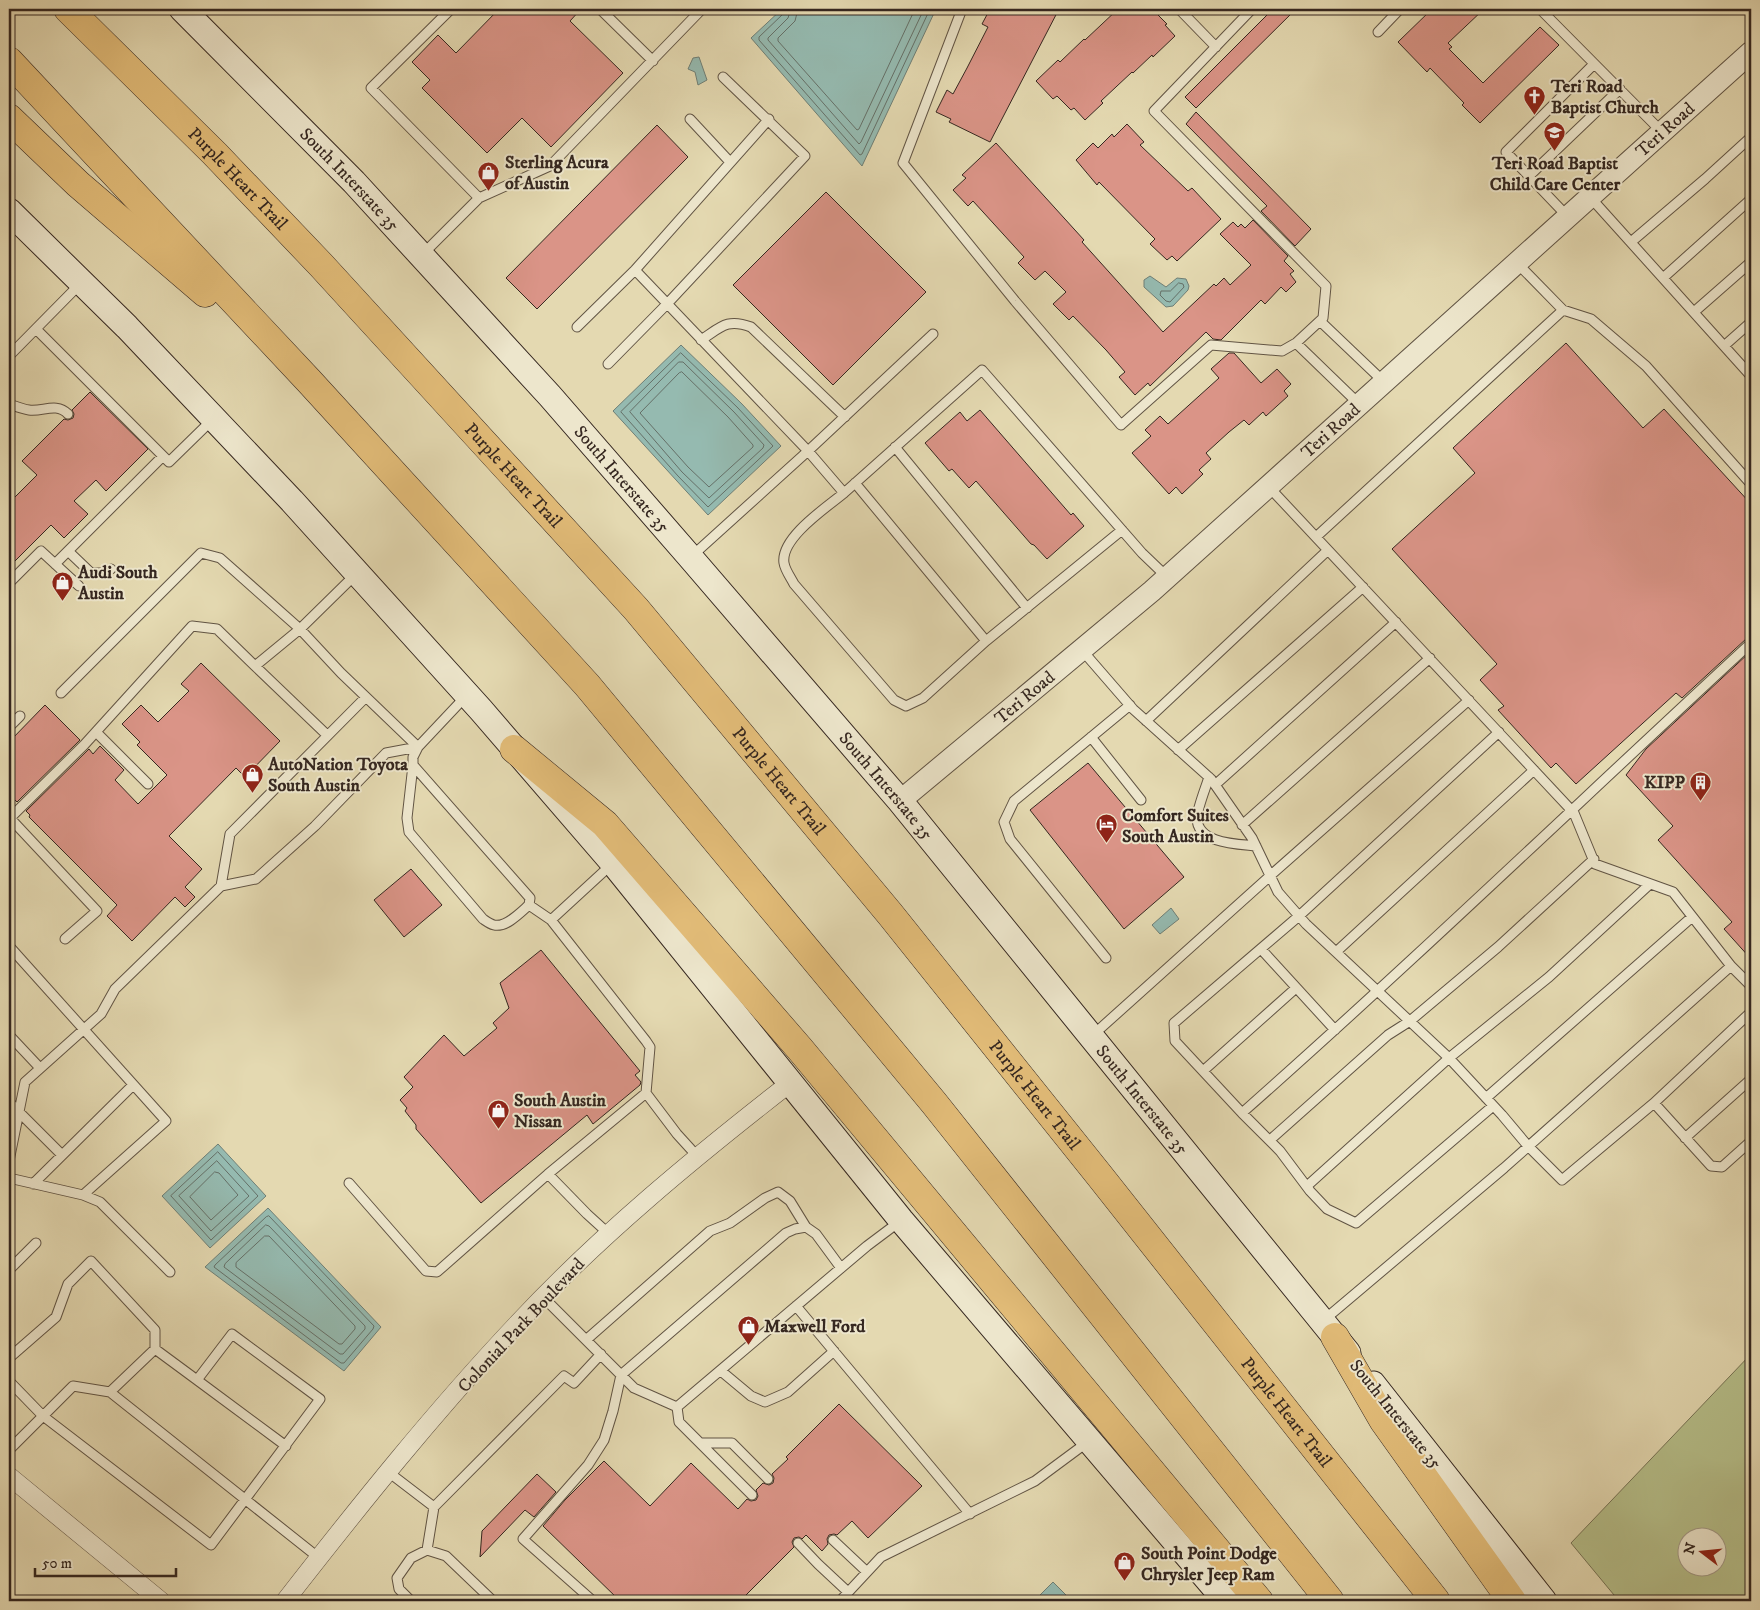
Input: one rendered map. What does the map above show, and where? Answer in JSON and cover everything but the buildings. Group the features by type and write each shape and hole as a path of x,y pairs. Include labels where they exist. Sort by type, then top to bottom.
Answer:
{"highway":[{"name":"Purple Heart Trail","path":"68,9 215,154 315,258 636,609 896,922 1093,1167 1436,1601"},
{"path":"9,61 308,381 587,685 934,1103 1330,1601"},
{"path":"9,118 78,184 308,381"},
{"path":"514,750 606,824 800,1050 1259,1601"},
{"path":"1328,1329 1384,1420 1512,1601"}],"main road":[{"name":"South Interstate 35","path":"182,9 354,182 550,396 900,801 1328,1329 1544,1601"},
{"path":"9,211 127,327 214,418 292,501 467,695 613,863 901,1220 1226,1601"}],"street":[{"name":"Teri Road","path":"900,801 1166,577 1751,52"},
{"name":"Colonial Park Boulevard","path":"285,1601 387,1471 518,1322 609,1234 697,1156 790,1083"},
{"path":"9,1476 161,1601"}],"lane":[{"path":"451,9 371,88 479,198"},
{"path":"600,9 653,61"},
{"path":"422,255 479,198 550,166 702,9"},
{"path":"962,9 903,163 1015,301 1121,425 1211,345 1282,352 1296,344 1323,318 1326,286 1154,111 1252,9"},
{"path":"1179,9 1216,47"},
{"path":"1378,32 1400,9"},
{"path":"1540,9 1662,132"},
{"path":"1568,217 1506,152 1594,64"},
{"path":"608,364 667,304 805,156 723,77"},
{"path":"1529,176 1620,89"},
{"path":"690,119 730,162"},
{"path":"576,326 635,270 769,120"},
{"path":"1631,242 1751,137"},
{"path":"1590,197 1751,376"},
{"path":"1663,278 1751,199"},
{"path":"1694,312 1751,262"},
{"path":"1517,263 1563,310 1591,318 1646,366 1751,484"},
{"path":"635,270 808,451 844,492"},
{"path":"9,356 82,283"},
{"path":"1316,537 1563,310"},
{"path":"1320,321 1384,382"},
{"path":"1724,346 1751,322"},
{"path":"701,340 725,324 738,323 751,327 845,417"},
{"path":"36,329 170,462 214,418"},
{"path":"690,558 933,334"},
{"path":"1296,344 1359,404"},
{"path":"1122,530 986,641 923,698 906,706 894,700 794,584 784,563 788,545 802,527 855,483 982,370 1122,530 1166,577"},
{"path":"9,404 30,410 63,409 68,414"},
{"path":"895,447 1027,608"},
{"path":"55,564 163,456"},
{"path":"855,483 986,641"},
{"path":"1268,486 1574,812 1596,864 1673,892 1731,966 1751,986"},
{"path":"68,550 91,573 101,573 111,569"},
{"path":"1146,720 1328,550"},
{"path":"9,584 41,551 79,586"},
{"path":"62,693 201,553 220,558 300,629 418,747"},
{"path":"255,666 300,629 357,573"},
{"path":"1178,750 1363,587"},
{"path":"1215,785 1396,622"},
{"path":"65,939 97,910 9,818 96,732 192,626 217,628 328,735"},
{"path":"1242,1113 1335,1030 1751,643"},
{"path":"1081,649 1130,705 1209,777 1256,846 1278,892 1336,952 1449,1058 1528,1146 1562,1180 1654,1103 1751,1012"},
{"path":"1242,825 1430,658"},
{"path":"413,765 530,898 529,905 500,926 493,925 483,919 408,832 413,757 418,747 467,695"},
{"path":"221,886 230,834 366,697"},
{"path":"1091,1037 1270,875 1469,700"},
{"path":"1106,958 1010,839 1004,822 1014,801 1130,705"},
{"path":"9,727 20,716"},
{"path":"96,732 148,784"},
{"path":"1493,1106 1356,1223 1327,1208 1306,1186 1280,1151 1175,1041 1174,1023 1300,916 1499,732"},
{"path":"1091,737 1141,800"},
{"path":"9,1161 25,1082 101,1014 115,989 221,886 256,879 315,826 386,753 418,747"},
{"path":"1336,952 1534,770"},
{"path":"1209,777 1197,819 1202,830 1216,841 1256,846"},
{"path":"1270,1140 1388,1035 1410,1022 1498,947 1594,859"},
{"path":"551,920 613,863"},
{"path":"1306,1186 1449,1058 1549,977 1650,884"},
{"path":"529,905 551,920 650,1047 646,1093 677,1134 697,1156"},
{"path":"1486,1098 1692,917"},
{"path":"9,946 166,1121 83,1195"},
{"path":"1261,949 1335,1030"},
{"path":"1328,1329 1528,1146 1731,966"},
{"path":"1203,1071 1296,988"},
{"path":"9,1035 40,1068"},
{"path":"1685,1138 1751,1079"},
{"path":"33,1184 133,1084"},
{"path":"348,1183 426,1271 437,1272 548,1174 646,1093"},
{"path":"9,1102 62,1155"},
{"path":"1654,1103 1711,1166 1722,1167 1751,1141"},
{"path":"548,1174 609,1234"},
{"path":"9,1178 83,1195 100,1202 170,1272"},
{"path":"586,1340 710,1232 730,1223 765,1198 778,1192 790,1200 806,1227 816,1234 841,1268"},
{"path":"677,1408 841,1268 901,1220"},
{"path":"593,1601 523,1539 588,1465 604,1440 621,1375 786,1233 806,1227"},
{"path":"9,1270 36,1243"},
{"path":"9,1358 56,1317 68,1284 91,1261 155,1330 155,1349 110,1392"},
{"path":"544,1298 634,1388 677,1408"},
{"path":"796,1306 970,1514"},
{"path":"9,1381 43,1416 211,1545 320,1399 232,1334 197,1380"},
{"path":"155,1349 286,1446"},
{"path":"721,1371 750,1396 766,1402 788,1392 834,1351"},
{"path":"427,1550 434,1507 564,1376 574,1383 601,1354"},
{"path":"9,1450 73,1386 110,1392 319,1558"},
{"path":"677,1408 679,1422 752,1495"},
{"path":"840,1601 881,1557 1035,1481 1090,1441"},
{"path":"700,1443 732,1444 768,1479"},
{"path":"387,1471 434,1507"},
{"path":"833,1540 867,1572"},
{"path":"798,1543 848,1592"},
{"path":"411,1601 399,1589 397,1578 411,1558 427,1550 446,1556 493,1601"}],"green space":[{"path":"1751,1354 1751,1601 1619,1601 1571,1543"}],"water":[{"path":"782,9 936,9 862,166 751,38"},
{"path":"699,57 707,80 698,85 695,72 688,69 693,58"},
{"path":"1150,276 1166,287 1177,278 1186,279 1189,286 1188,290 1173,306 1166,307 1144,287 1144,280"},
{"path":"681,345 742,404 781,446 708,515 613,411"},
{"path":"1171,908 1179,919 1160,934 1152,925"},
{"path":"218,1144 266,1196 210,1248 162,1196"},
{"path":"268,1208 381,1327 344,1371 205,1267"},
{"path":"1053,1582 1072,1601 1034,1601"}],"place":[{"name":"Teri Road Baptist Church","path":"1535,115"},
{"name":"Teri Road Baptist Child Care Center","path":"1555,152"},
{"name":"Sterling Acura of Austin","path":"489,191"},
{"name":"Audi South Austin","path":"62,601"},
{"name":"AutoNation Toyota South Austin","path":"252,793"},
{"name":"KIPP","path":"1701,801"},
{"name":"Comfort Suites South Austin","path":"1106,844"},
{"name":"South Austin Nissan","path":"498,1129"},
{"name":"Maxwell Ford","path":"748,1345"},
{"name":"South Point Dodge Chrysler Jeep Ram","path":"1125,1582"}]}
